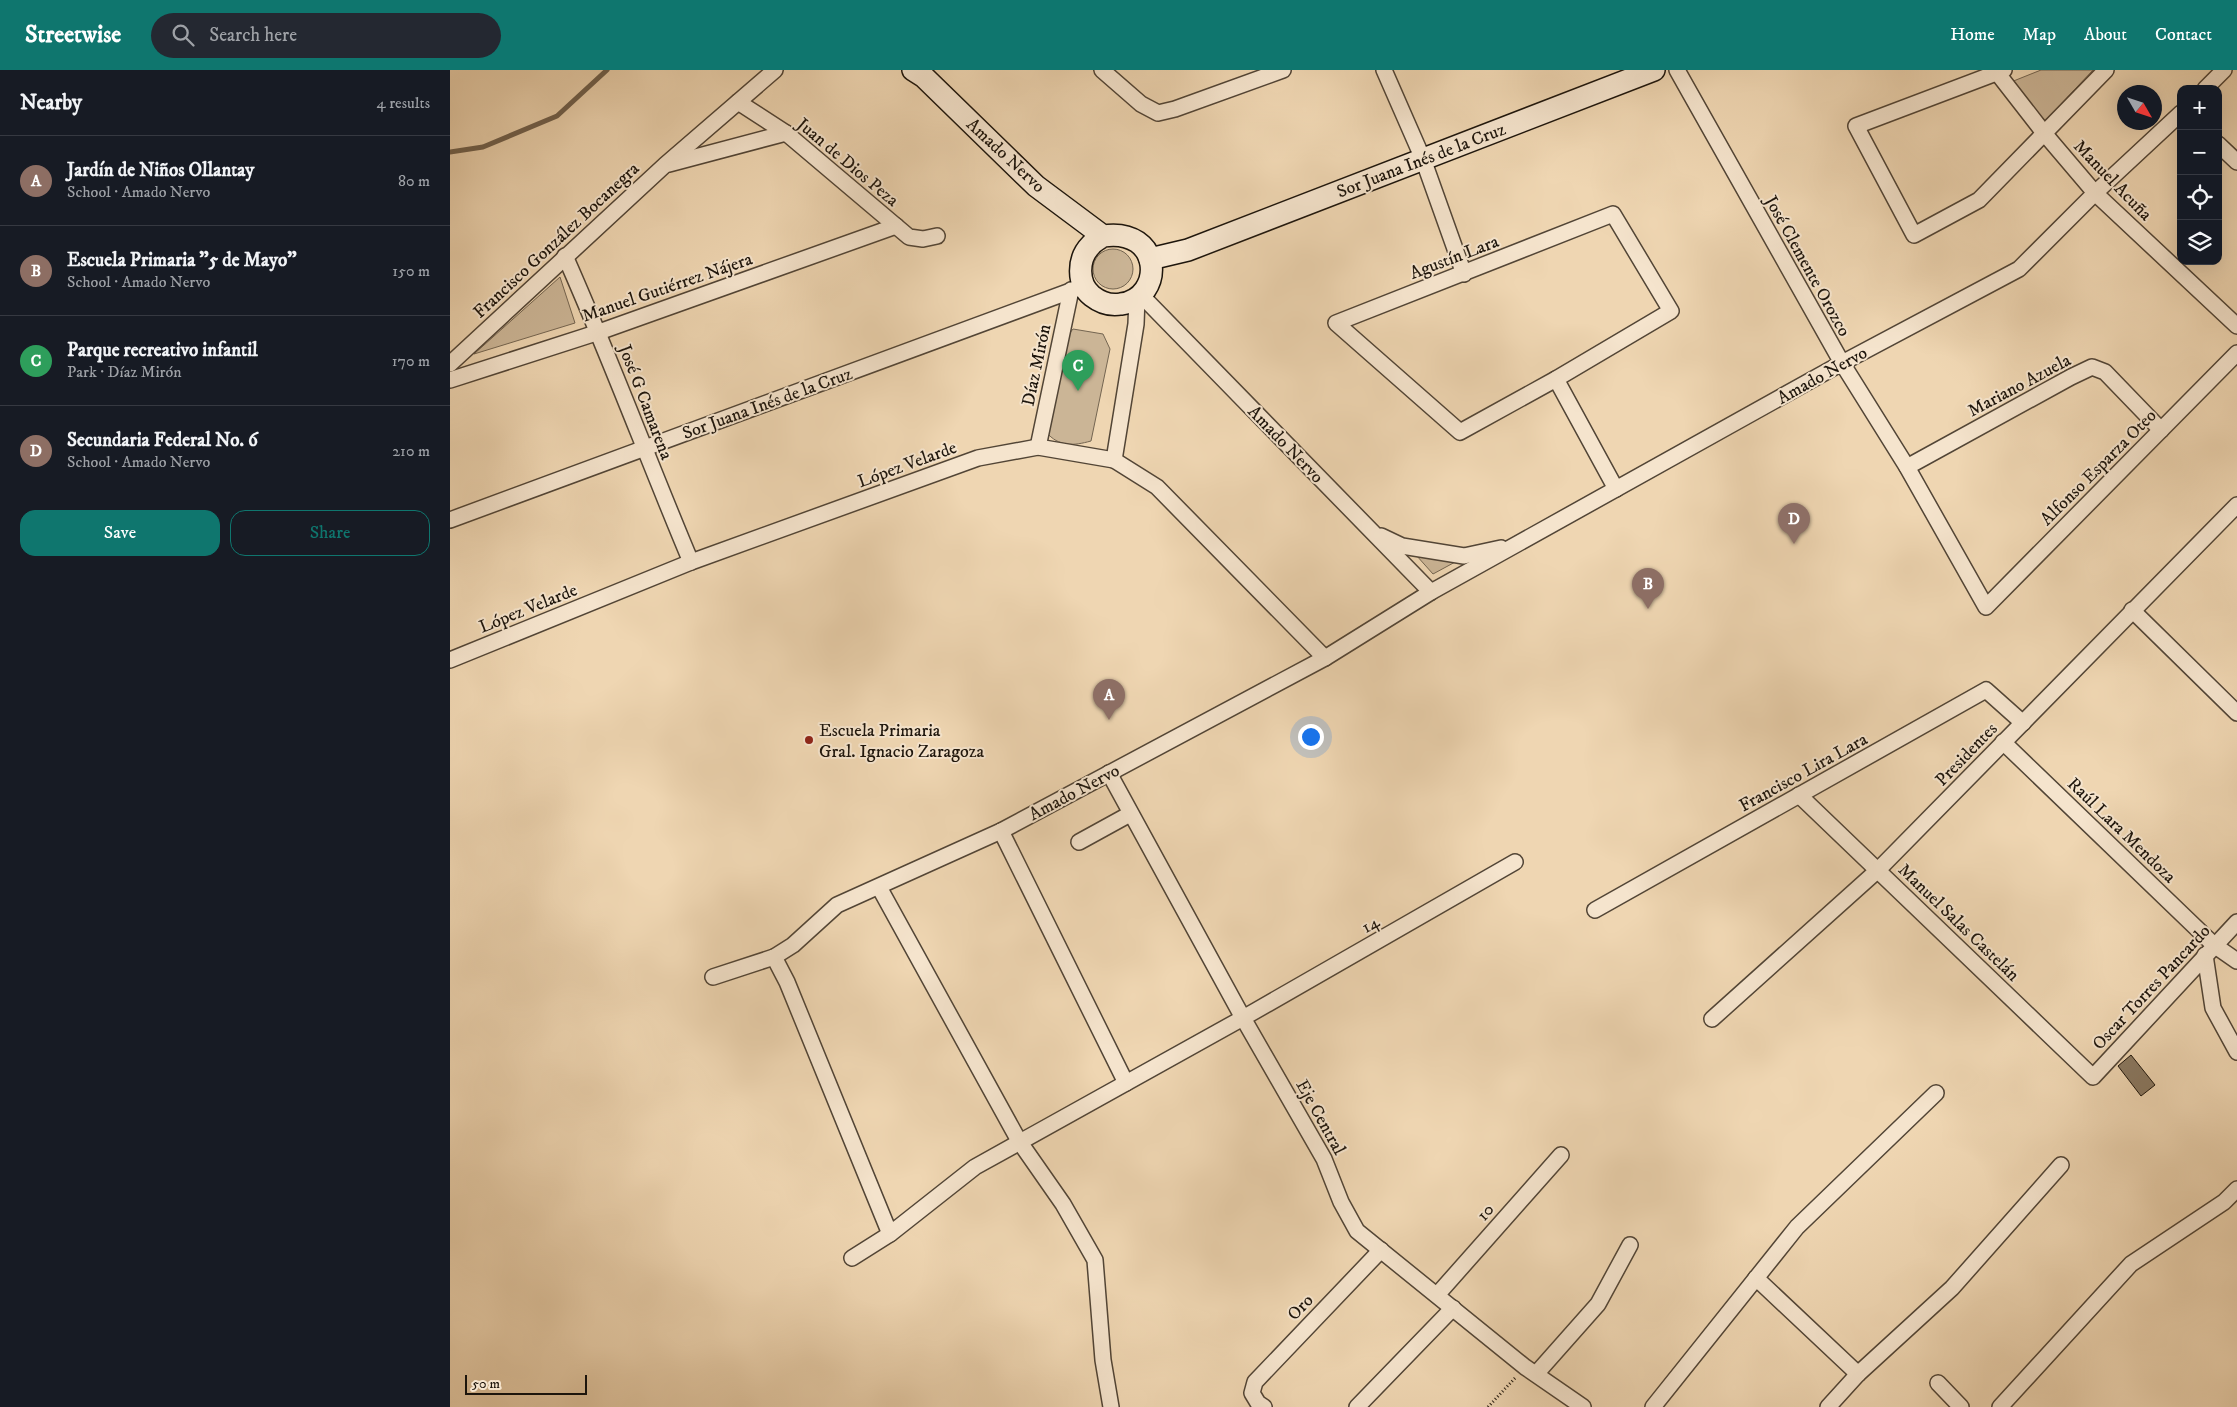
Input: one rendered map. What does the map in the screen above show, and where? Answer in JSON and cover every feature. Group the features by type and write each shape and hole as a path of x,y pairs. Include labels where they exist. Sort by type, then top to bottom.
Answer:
{"main road":[{"name":"Amado Nervo","path":"913,70 924,77 1036,186 1104,236"},
{"name":"Sor Juana Inés de la Cruz","path":"1150,259 1188,250 1654,70"},
{"path":"1118,234 1132,238 1143,247 1150,259 1152,272 1149,284 1139,296 1128,303 1113,306 1098,301 1090,294 1077,288 1083,257 1091,244 1104,236 1118,234"}],"street":[{"name":"Francisco González Bocanegra","path":"451,362 665,165 775,70"},
{"path":"1102,70 1141,104 1158,113 1283,70"},
{"path":"1384,70 1423,159 1464,274"},
{"name":"José Clemente Orozco","path":"1677,70 1842,363 1907,468 1986,608"},
{"path":"1998,71 1856,126 1914,235 1979,200 2106,70"},
{"path":"2209,85 2224,70"},
{"name":"Manuel Acuña","path":"1998,71 2044,133 2095,192 2237,326"},
{"name":"Juan de Dios Peza","path":"738,102 786,133 909,237 923,239 937,236"},
{"name":"Amado Nervo","path":"713,977 774,957 793,945 837,905 1001,831 1324,658 1431,592 1842,363 2019,269 2095,192 2177,117"},
{"name":"Francisco González Bocanegra","path":"665,165 786,133"},
{"path":"2222,148 2237,162"},
{"name":"Agustín Lara","path":"1613,214 1671,311 1556,379 1460,432 1336,323 1464,274 1613,214"},
{"name":"Manuel Gutiérrez Nájera","path":"450,380 599,332 896,226"},
{"name":"José G Camarena","path":"565,256 599,332 643,449 691,562"},
{"name":"Díaz Mirón","path":"1038,446 1077,288"},
{"name":"Sor Juana Inés de la Cruz","path":"450,520 1077,288"},
{"path":"1114,460 1139,296"},
{"name":"Amado Nervo","path":"1139,296 1431,592"},
{"name":"Alfonso Esparza Oteo","path":"1986,608 2237,353"},
{"name":"Mariano Azuela","path":"1907,468 2092,367 2105,372 2161,430"},
{"path":"1556,379 1616,489"},
{"name":"López Velarde","path":"450,660 691,562 978,458 1038,446 1114,460 1157,487 1324,658"},
{"name":"Presidentes","path":"1712,1019 1878,870 2237,505"},
{"path":"1372,531 1402,546 1464,556 1517,544"},
{"path":"2132,610 2237,713"},
{"name":"Francisco Lira Lara","path":"1595,910 1986,690 2023,723"},
{"name":"Raúl Lara Mendoza","path":"2003,742 2210,950"},
{"name":"Eje Central","path":"1109,773 1243,1018 1324,1158 1340,1202 1357,1231 1530,1371 1583,1407"},
{"name":"Manuel Salas Castelán","path":"1799,795 2093,1077"},
{"path":"1079,842 1130,814"},
{"path":"1001,831 1126,1083"},
{"name":"14","path":"852,1258 890,1234 975,1167 1243,1018 1515,862"},
{"path":"879,887 1019,1141 1063,1204 1096,1260 1103,1360 1111,1407"},
{"name":"Oscar Torres Pancardo","path":"2093,1077 2237,922"},
{"path":"2237,961 2210,950 2213,1008 2237,1052"},
{"path":"774,957 787,982 890,1234"},
{"path":"1653,1407 1797,1227 1936,1093"},
{"name":"10","path":"1437,1295 1561,1155"},
{"path":"1835,1405 1858,1374 1952,1288 2061,1165"},
{"path":"2000,1407 2131,1264 2224,1202 2237,1189"},
{"path":"1530,1371 1598,1304 1630,1245"},
{"name":"Oro","path":"1264,1407 1258,1403 1252,1393 1255,1382 1381,1250"},
{"path":"1756,1278 1858,1374"},
{"path":"1356,1407 1453,1308"},
{"path":"1938,1383 1961,1407"}],"path":[{"path":"1488,1407 1530,1371"}],"shaded area":[{"path":"2041,70 2093,70 2045,121 2011,82"},
{"path":"1117,249 1124,252 1130,258 1133,269 1132,277 1124,286 1117,289 1109,289 1102,286 1094,277 1093,265 1096,258 1105,250"},
{"path":"560,277 575,323 474,354"},
{"path":"1073,329 1103,334 1110,349 1091,441 1067,444 1061,443 1046,432 1065,339"},
{"path":"1416,555 1457,561 1433,574"}],"building":[{"path":"2131,1055 2155,1085 2141,1096 2118,1066"}],"waterway":[{"path":"450,152 483,147 557,116 607,70"}],"place":[{"name":"Parque recreativo infantil","path":"1078,391"},
{"name":"Secundaria Federal No. 6","path":"1794,544"},
{"name":"Escuela Primaria \"5 de Mayo\"","path":"1648,609"},
{"name":"Jardín de Niños Ollantay","path":"1109,720"},
{"name":"Escuela Primaria Gral. Ignacio Zaragoza","path":"809,740"}]}
